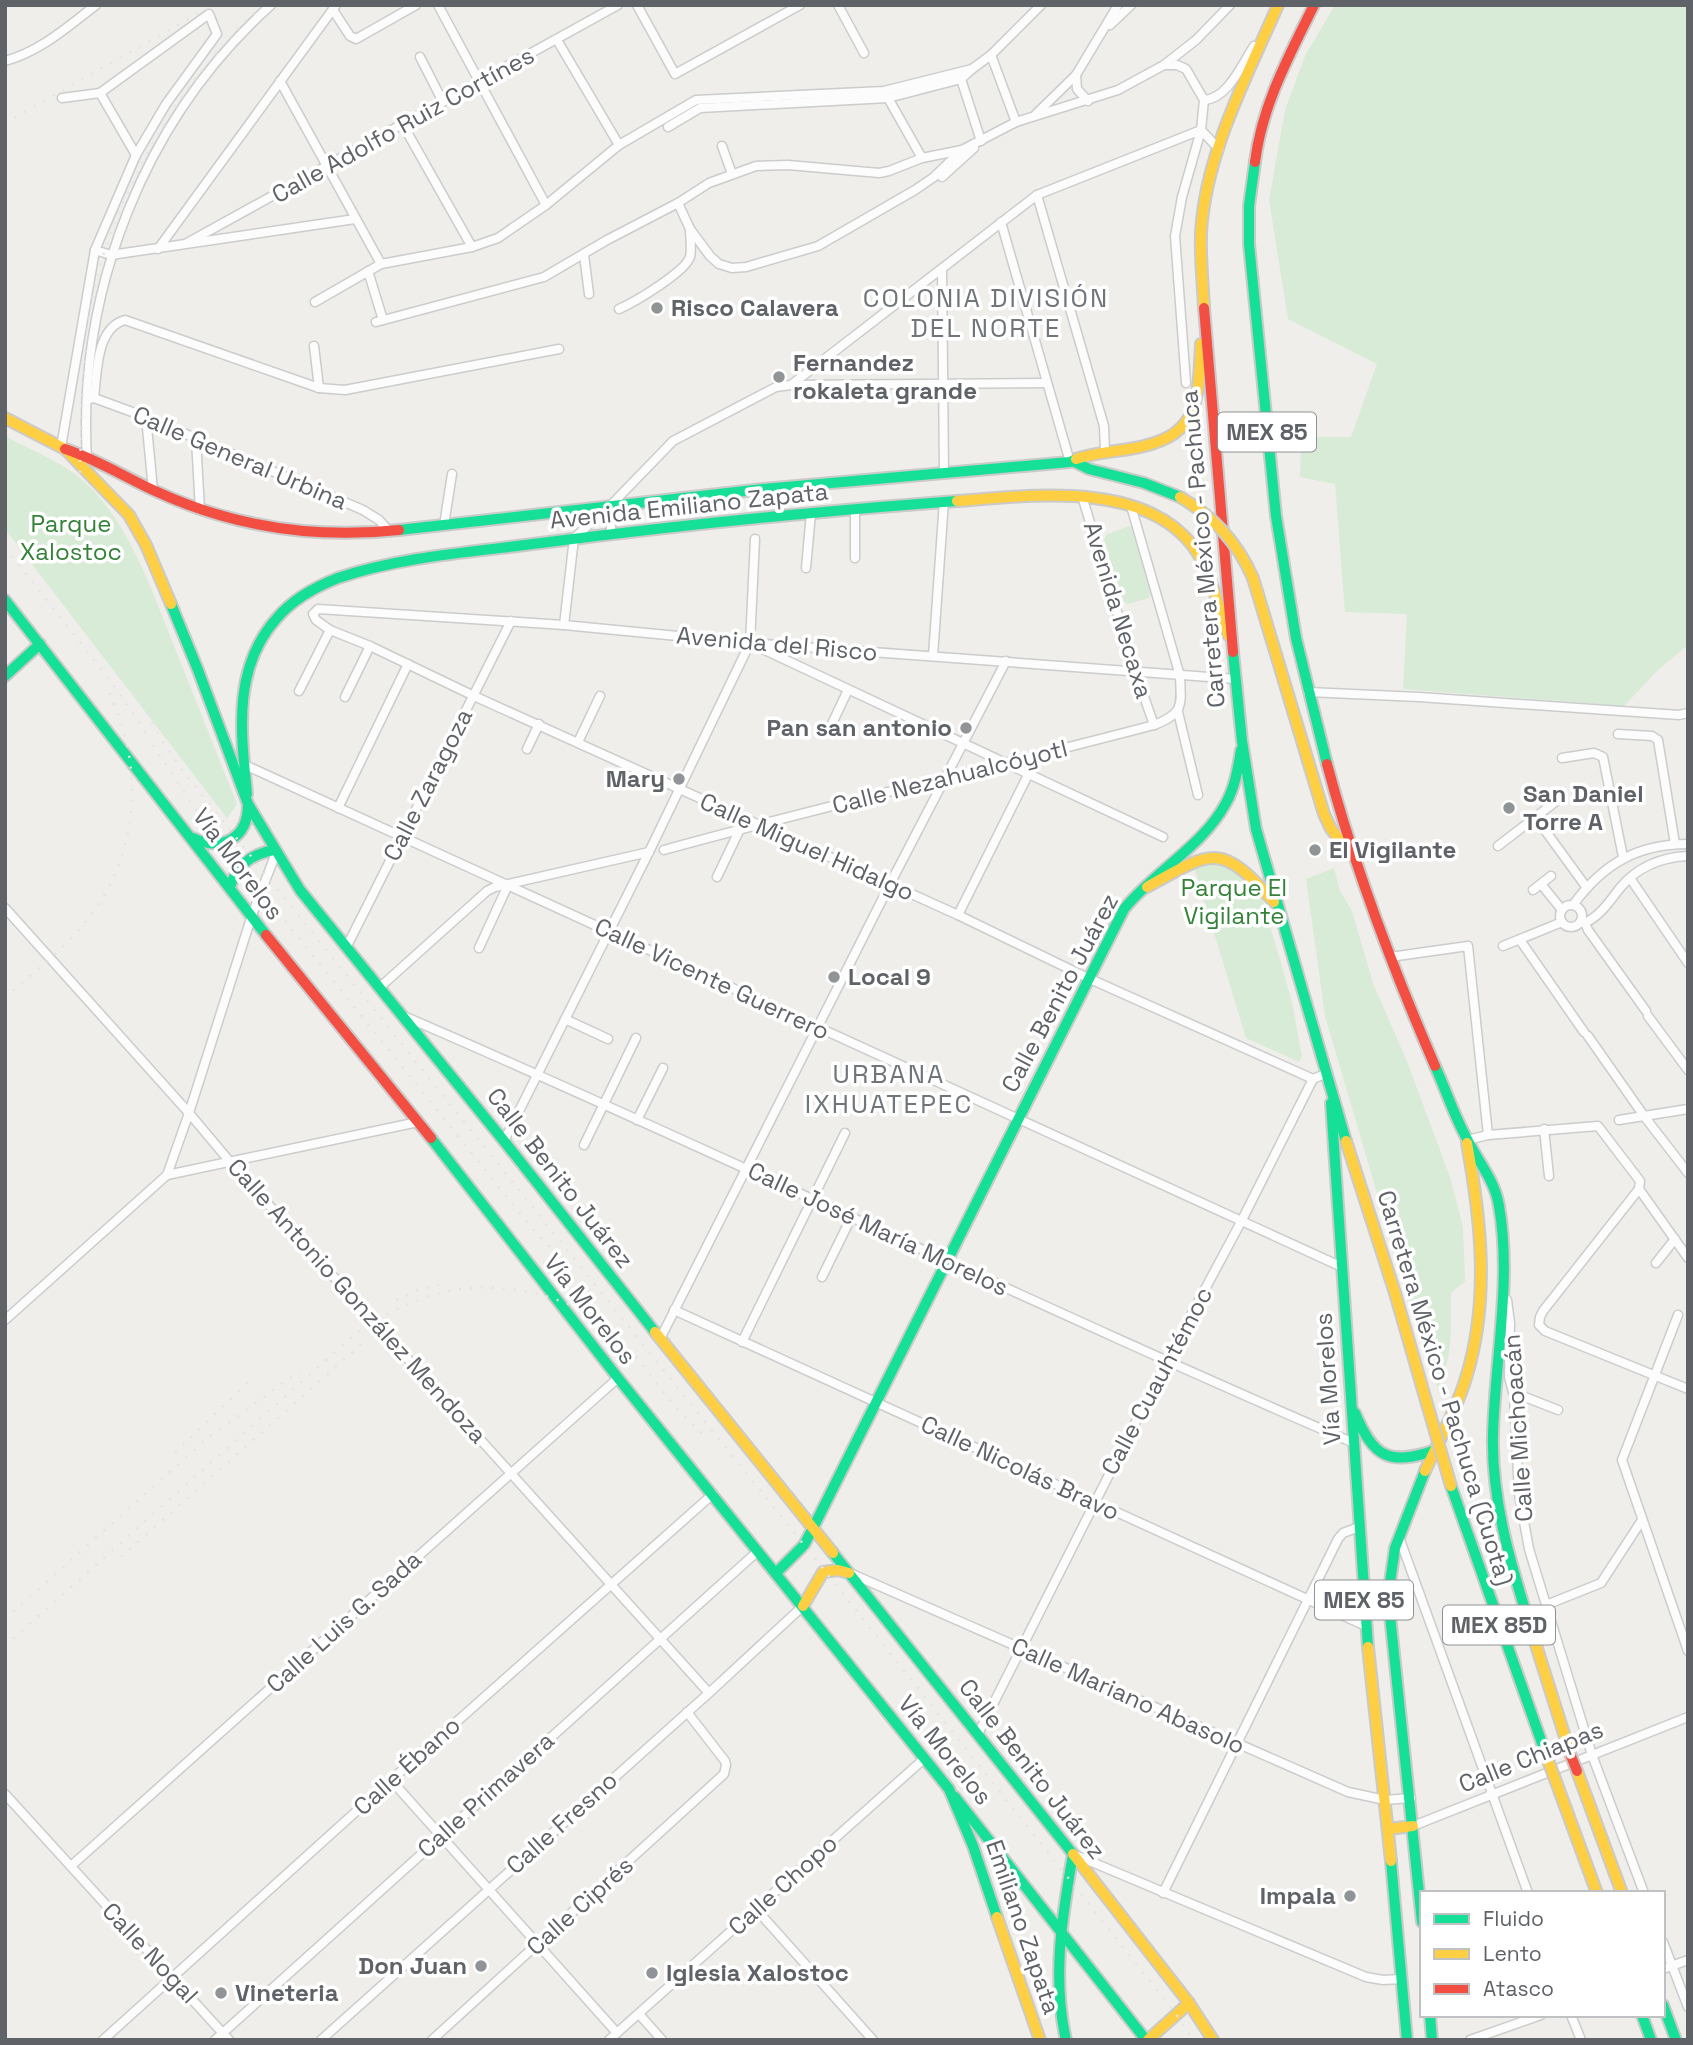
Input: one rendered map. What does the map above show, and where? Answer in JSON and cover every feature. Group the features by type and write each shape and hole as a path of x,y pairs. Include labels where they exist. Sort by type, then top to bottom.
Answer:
{"main road":[{"name":"Carretera México - Pachuca","path":"1278,5 1235,101 1208,188 1201,231 1203,299 1232,647 1242,741 1256,829 1331,1092"},
{"name":"MEX 85","path":"1314,5 1264,114 1258,137 1249,206 1249,244 1258,351 1276,516 1308,692 1325,761 1390,957 1466,1140 1476,1188 1482,1248 1481,1317 1466,1377 1436,1450 1408,1506 1389,1574 1388,1596 1420,1901"},
{"name":"Avenida Emiliano Zapata","path":"63,448 86,456 200,510 240,522 322,533 389,531 611,505 1072,461 1082,456 1153,446 1177,435 1194,409 1199,389 1203,299"},
{"name":"Vía Morelos","path":"5,418 63,448 129,515 146,545 239,766 248,804 275,852"},
{"path":"1072,461 1089,469 1127,478 1180,497 1211,516 1230,535 1244,556 1253,578 1324,814 1331,829 1358,862"},
{"name":"Avenida Emiliano Zapata","path":"239,766 239,721 243,682 266,632 280,614 301,596 338,579 398,563 611,533 944,501 1053,494 1082,496 1131,506 1172,527 1189,542 1210,578 1232,647"},
{"name":"Vía Morelos","path":"5,600 193,838 293,970 418,1122 618,1378 925,1758 1147,2040"},
{"path":"5,676 40,644"},
{"name":"Calle Benito Juárez","path":"776,1573 804,1545 813,1528 1124,909 1139,891 1217,816 1238,770 1242,741"},
{"path":"193,838 211,845 230,841 240,833 247,822 248,804"},
{"path":"230,887 236,872 246,860 260,853 275,852"},
{"name":"Calle Benito Juárez","path":"275,852 300,890 346,948 504,1141 1073,1854 1189,2003 1213,2040"},
{"name":"Calle Benito Juárez","path":"1139,891 1185,864 1213,857 1228,859 1243,868 1275,903"},
{"name":"Vía Morelos","path":"1331,1092 1366,1626 1407,2040"},
{"name":"Carretera México - Pachuca (Cuota)","path":"1331,1092 1395,1293 1451,1486 1596,1891"},
{"name":"Carretera México - Pachuca (Cuota)","path":"1466,1140 1487,1170 1499,1204 1503,1239 1504,1280 1493,1436 1496,1494 1519,1591 1571,1756 1621,1891"},
{"path":"1350,1400 1364,1435 1375,1450 1399,1460 1413,1459 1436,1450"},
{"path":"803,1606 821,1573 834,1569 850,1573"},
{"name":"Emiliano Zapata","path":"949,1789 973,1846 1040,2040"},
{"name":"Calle Chiapas","path":"1388,1829 1413,1826"},
{"name":"Emiliano Zapata","path":"1066,2040 1057,1988 1073,1854"},
{"path":"1147,2040 1189,2003"},
{"path":"1665,2010 1676,2040"},
{"path":"1430,2017 1432,2040"},
{"path":"1643,2017 1651,2040"}],"street":[{"path":"5,61 28,54 42,46 96,5"},
{"path":"88,472 86,456 97,313 111,255 142,180 174,119 240,34 271,5"},
{"path":"158,249 335,7 350,36 356,39 416,5"},
{"path":"438,5 546,205"},
{"name":"Calle Adolfo Ruiz Cortínes","path":"187,243 618,5"},
{"path":"637,5 675,74 800,5"},
{"path":"838,5 864,53"},
{"path":"668,127 700,108 888,99 961,79 991,55 1041,5"},
{"path":"1034,116 1076,75 1118,5"},
{"path":"368,271 380,321 544,277 709,183 756,166 879,173 922,158 962,150 1016,122 1118,90 1164,65 1196,40 1230,5"},
{"path":"1105,29 1130,6"},
{"path":"62,98 100,93 209,14 217,34 166,104 136,155 95,250 63,448"},
{"path":"1204,100 1215,98 1225,90 1271,20"},
{"path":"557,40 619,145"},
{"path":"991,55 1016,122"},
{"path":"420,57 443,102"},
{"path":"1164,65 1177,65 1186,69 1204,100 1201,130 1182,197 1175,236 1186,383"},
{"path":"315,302 381,264 472,247 498,238 546,205 619,145 696,100 884,91 972,69"},
{"path":"1076,75 1077,89 1088,101"},
{"path":"961,79 981,141"},
{"path":"280,81 381,264"},
{"path":"100,93 136,155"},
{"path":"888,99 922,158"},
{"path":"404,125 472,247"},
{"path":"1201,130 1219,149"},
{"path":"791,385 1037,195 1201,130"},
{"path":"876,216 938,180 981,141"},
{"path":"722,146 732,174"},
{"path":"678,203 690,229 710,256 719,264 732,268 768,261 818,246 915,190 934,177 962,150"},
{"path":"1037,195 1104,426 1105,452"},
{"path":"95,250 111,255 355,219"},
{"path":"1001,222 1046,383 1072,461"},
{"path":"619,309 631,304 687,263 691,251 690,229"},
{"path":"584,256 589,294"},
{"path":"942,269 944,473"},
{"path":"90,399 103,340 111,327 125,320 319,388 345,390 559,349"},
{"path":"314,345 319,388"},
{"path":"564,625 574,538 611,505 673,441 776,387 1046,383"},
{"name":"Calle General Urbina","path":"90,399 146,417 363,510 380,520 389,531"},
{"path":"146,417 153,490"},
{"path":"196,439 200,510"},
{"path":"444,525 452,474"},
{"name":"Avenida Necaxa","path":"1082,496 1154,725"},
{"path":"933,656 944,501"},
{"path":"611,505 611,533"},
{"path":"1131,506 1180,676 1181,704 1178,712 1198,795"},
{"path":"855,510 855,558"},
{"path":"806,568 811,513"},
{"path":"504,1141 750,643 755,539"},
{"name":"Avenida del Risco","path":"330,630 314,617 318,609 564,625 750,643 1236,679"},
{"name":"Calle Zaragoza","path":"346,948 511,621"},
{"path":"299,691 330,630"},
{"name":"Calle Miguel Hidalgo","path":"330,630 762,825 1088,978 1312,1079"},
{"path":"750,643 1163,837"},
{"path":"345,697 370,646"},
{"path":"660,1339 1006,661"},
{"path":"338,808 408,664"},
{"path":"828,732 848,690"},
{"path":"1308,692 1679,715 1687,711"},
{"path":"578,742 600,696"},
{"name":"Calle Nezahualcóyotl","path":"664,850 1154,725 1171,719 1178,712"},
{"path":"527,749 539,724"},
{"path":"1618,734 1652,736 1658,740 1675,844"},
{"path":"1562,758 1594,753 1603,757 1623,857"},
{"name":"Calle Vicente Guerrero","path":"239,766 508,885 1342,1267"},
{"path":"958,915 1029,773"},
{"path":"1498,846 1559,799"},
{"path":"1536,818 1587,888"},
{"path":"717,877 740,829"},
{"path":"1562,910 1573,905 1587,888 1623,857 1675,844 1688,844"},
{"path":"5,1320 167,1175 275,852"},
{"path":"379,988 487,891 649,852"},
{"path":"1633,854 1642,870"},
{"path":"1562,922 1571,928 1583,923 1604,909 1630,878 1642,870 1661,859 1688,856"},
{"path":"1533,890 1551,876"},
{"path":"1630,878 1688,963"},
{"path":"1541,884 1562,910 1562,922"},
{"path":"479,948 508,885"},
{"path":"1573,905 1581,912 1583,923 1688,1070"},
{"name":"Calle Antonio González Mendoza","path":"5,908 709,1693"},
{"path":"1503,946 1562,922"},
{"path":"1520,940 1644,1116 1688,1173"},
{"path":"1390,957 1468,946 1488,1135"},
{"name":"Calle José María Morelos","path":"403,1016 539,1074 1166,1362 1354,1443"},
{"path":"565,1019 608,1039"},
{"path":"584,1145 636,1038"},
{"path":"637,1120 663,1068"},
{"path":"1312,1079 1325,1074"},
{"name":"Calle Cuauhtémoc","path":"978,1734 1312,1079"},
{"path":"1619,1120 1688,1109"},
{"path":"167,1175 418,1122"},
{"path":"1466,1140 1544,1129 1592,1125 1601,1128 1640,1181 1639,1189 1539,1317 1539,1325 1545,1331 1688,1389"},
{"path":"1544,1129 1549,1176"},
{"path":"742,1342 810,1199 845,1133"},
{"path":"1639,1189 1688,1258"},
{"path":"822,1277 851,1218"},
{"path":"1656,1263 1675,1238"},
{"name":"Calle Michoacán","path":"1504,1280 1510,1323 1509,1377 1514,1396 1523,1521 1592,1755 1643,1891"},
{"name":"Calle Nicolás Bravo","path":"674,1310 1366,1626"},
{"path":"1678,1315 1622,1454 1623,1466 1688,1651"},
{"name":"Calle Luis G. Sada","path":"71,1866 618,1378"},
{"path":"1514,1396 1520,1395 1558,1410"},
{"name":"Calle Ébano","path":"103,2040 713,1494"},
{"path":"1546,1605 1601,1583 1642,1520"},
{"path":"1163,1893 1338,1539 1343,1533 1359,1527"},
{"path":"1398,1536 1527,1891"},
{"name":"Calle Primavera","path":"215,2040 226,2036 442,1835 758,1551"},
{"name":"Calle Mariano Abasolo","path":"850,1573 1348,1792 1385,1800 1410,1798"},
{"name":"Calle Fresno","path":"321,2040 803,1606"},
{"name":"Calle Ciprés","path":"432,2040 721,1778 726,1769 725,1761 687,1713"},
{"name":"Calle Chiapas","path":"1413,1826 1688,1717"},
{"name":"Calle Chopo","path":"613,2037 925,1758"},
{"path":"391,1780 538,1944 613,2037"},
{"name":"Calle Nogal","path":"5,1794 226,2036"},
{"path":"1073,1854 1366,1976 1383,1980 1401,1979"},
{"path":"756,1909 873,2040"},
{"path":"1665,1947 1688,2007"},
{"path":"1665,1968 1688,1960"},
{"path":"639,2014 662,2040"},
{"path":"1470,2040 1535,2017"},
{"path":"1572,2017 1581,2040"}],"green space":[{"path":"1335,5 1688,5 1688,645 1658,670 1624,706 1403,689 1407,614 1345,612 1335,484 1300,477 1301,437 1351,437 1377,364 1288,319 1269,200 1285,110 1305,56"},
{"name":"Parque Xalostoc","path":"5,436 72,472 97,495 118,522 149,583 237,804 227,818 5,529"},
{"path":"1129,526 1133,528 1153,592 1149,598 1128,604 1123,601 1104,540 1106,535"},
{"name":"Parque El Vigilante","path":"1203,861 1228,861 1259,887 1292,1002 1302,1056 1299,1062 1246,1038 1194,867"},
{"path":"1334,868 1340,891 1352,911 1373,983 1408,1064 1450,1177 1463,1227 1465,1281 1451,1293 1449,1354 1438,1389 1412,1312 1325,1016 1306,879"}],"railway":[{"path":"5,123 213,5"},
{"path":"262,5 211,59 168,119 132,184 98,273 83,374 80,468 82,508 98,591 127,672 166,747 189,779 825,1571 1176,2014 1193,2040"},
{"path":"5,547 112,683 151,740"},
{"path":"5,998 78,931 105,894 118,866 132,807 132,777 128,747 107,688"},
{"path":"153,745 196,810 531,1227 570,1268"},
{"path":"396,1300 417,1290 445,1283"},
{"path":"5,1646 354,1335 391,1312 433,1295 461,1289 499,1288 539,1294 576,1308 593,1317 617,1336 678,1409 704,1435"},
{"path":"121,1557 365,1341"},
{"path":"5,1619 210,1436 300,1371"},
{"path":"175,1453 252,1378"}],"traffic: fast":[{"path":"1255,162 1249,206 1249,244 1276,516 1296,638 1327,764"},
{"path":"399,530 763,489 1070,462 1076,459"},
{"path":"1073,461 1089,469 1144,483 1180,497"},
{"path":"247,794 242,725 246,680 252,658 263,637 283,611 305,594 338,578 388,565 464,552 749,519 957,501"},
{"path":"5,600 266,935"},
{"path":"171,604 248,804 300,890 655,1332"},
{"path":"5,676 40,644"},
{"path":"1233,652 1242,741 1256,829 1346,1141"},
{"path":"776,1573 804,1545 813,1528 1124,909 1192,845 1216,818 1232,790 1241,750"},
{"path":"193,838 214,843 232,839 244,826 248,804"},
{"path":"230,887 246,862 258,854 274,850"},
{"path":"1435,1066 1462,1130 1494,1188 1499,1206 1504,1262 1493,1458 1504,1532 1530,1626"},
{"path":"1331,1103 1368,1647"},
{"path":"431,1138 618,1378 949,1789 973,1846 997,1917"},
{"path":"1355,1413 1369,1440 1385,1454 1406,1457 1436,1450"},
{"path":"1420,1903 1388,1596 1395,1548 1425,1471"},
{"path":"1451,1486 1549,1763"},
{"path":"833,1553 1073,1854 1062,1924 1059,1970 1066,2040"},
{"path":"955,1797 1146,2040"},
{"path":"1391,1861 1407,2040"},
{"path":"1665,2010 1676,2040"},
{"path":"1430,2017 1432,2040"},
{"path":"1643,2017 1651,2040"}],"traffic: slow":[{"path":"1204,308 1201,233 1210,174 1229,116 1278,5"},
{"path":"1076,459 1152,444 1169,437 1182,427 1195,401 1201,344"},
{"path":"5,418 65,449 129,515 146,545 171,604"},
{"path":"957,501 1016,497 1082,497 1114,501 1144,510 1170,524 1199,555 1228,635"},
{"path":"1180,497 1214,522 1240,553 1253,578"},
{"path":"1253,578 1324,814 1331,829 1354,857"},
{"path":"1147,887 1187,865 1215,858 1228,861 1241,869 1274,902"},
{"path":"1346,1141 1427,1404"},
{"path":"1425,1471 1462,1390 1474,1349 1478,1320 1481,1260 1467,1143"},
{"path":"655,1332 833,1553"},
{"path":"1427,1404 1451,1486"},
{"path":"803,1606 823,1572 838,1570 849,1573"},
{"path":"1530,1626 1571,1756"},
{"path":"1368,1647 1391,1861"},
{"path":"1549,1763 1555,1779"},
{"path":"1577,1771 1621,1891"},
{"path":"1555,1779 1596,1891"},
{"path":"1388,1829 1413,1826"},
{"path":"1073,1854 1189,2003 1213,2040"},
{"path":"997,1917 1040,2040"},
{"path":"1148,2040 1189,2003"}],"traffic: jam":[{"path":"1255,162 1270,101 1314,5"},
{"path":"1204,308 1233,652"},
{"path":"65,449 182,502 242,521 336,533 399,530"},
{"path":"1327,764 1375,917 1435,1066"},
{"path":"266,935 431,1138"},
{"path":"1571,1756 1577,1771"}],"place":[{"name":"Risco Calavera","path":"657,308"},
{"name":"Fernandez rokaleta grande","path":"779,377"},
{"name":"Pan san antonio","path":"966,728"},
{"name":"Mary","path":"679,779"},
{"name":"San Daniel Torre A","path":"1509,808"},
{"name":"El Vigilante","path":"1315,850"},
{"name":"Local 9","path":"834,977"},
{"name":"Impala","path":"1350,1896"},
{"name":"Don Juan","path":"481,1966"},
{"name":"Iglesia Xalostoc","path":"652,1973"},
{"name":"Vineteria","path":"221,1993"}],"district":[{"name":"COLONIA DIVISIÓN DEL NORTE","path":"986,313"},
{"name":"URBANA IXHUATEPEC","path":"889,1089"}]}
